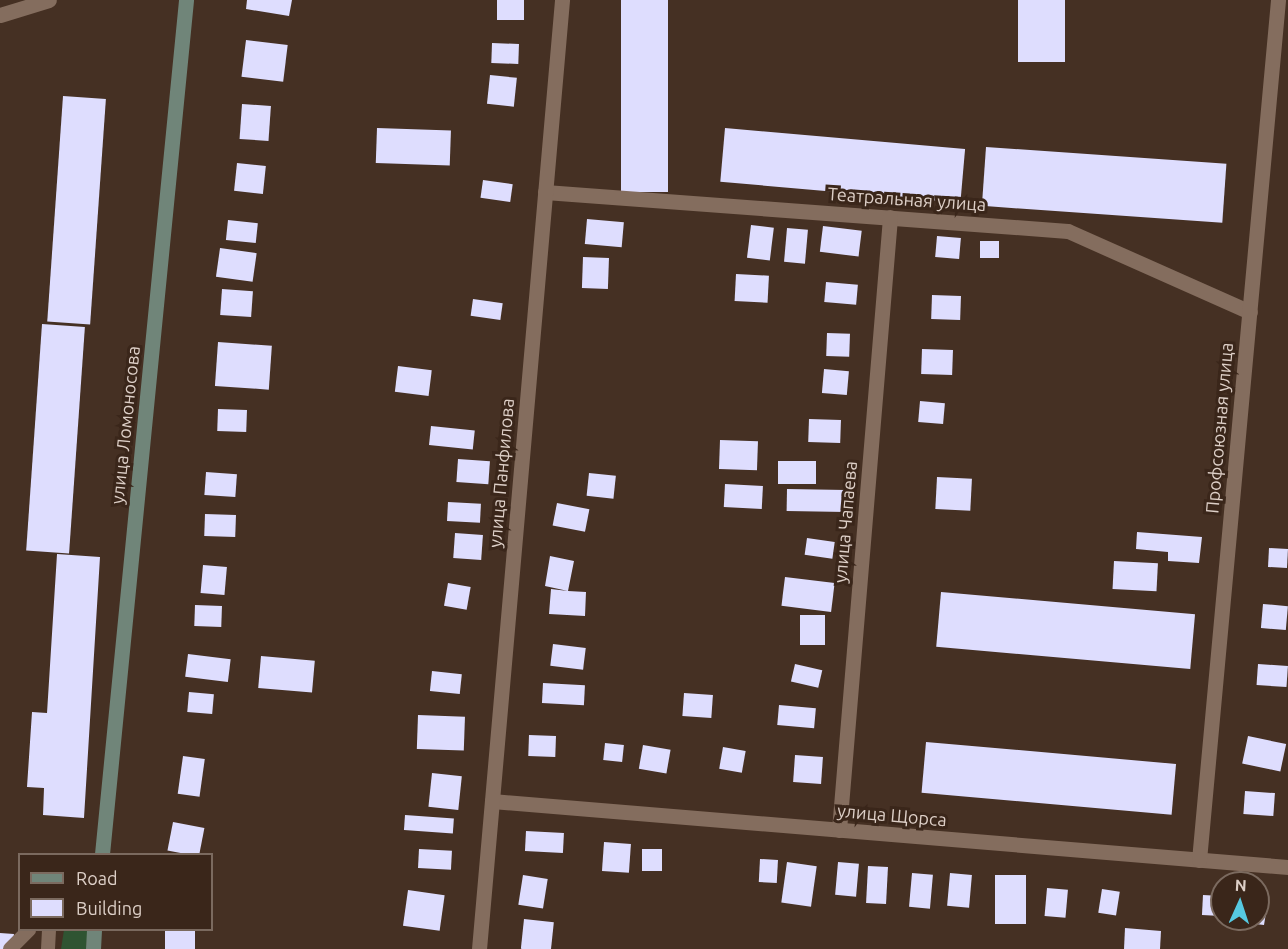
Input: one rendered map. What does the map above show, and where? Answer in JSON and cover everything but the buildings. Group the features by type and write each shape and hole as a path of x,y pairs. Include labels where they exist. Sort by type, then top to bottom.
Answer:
{"street":[{"path":"0,15 49,0"},
{"name":"улица Ломоносова","path":"101,853 186,0"},
{"name":"улица Панфилова","path":"479,949 562,0"},
{"name":"Профсоюзная улица","path":"1199,860 1278,0"},
{"name":"Театральная улица","path":"546,192 1068,231 1250,312"},
{"name":"улица Чапаева","path":"839,830 890,217"},
{"name":"улица Щорса","path":"492,801 1288,867"},
{"path":"93,949 94,931"}],"lane":[{"path":"10,949 28,931"},
{"path":"48,949 50,931"}],"green space":[{"path":"64,931 88,931 86,949 61,949"}]}
